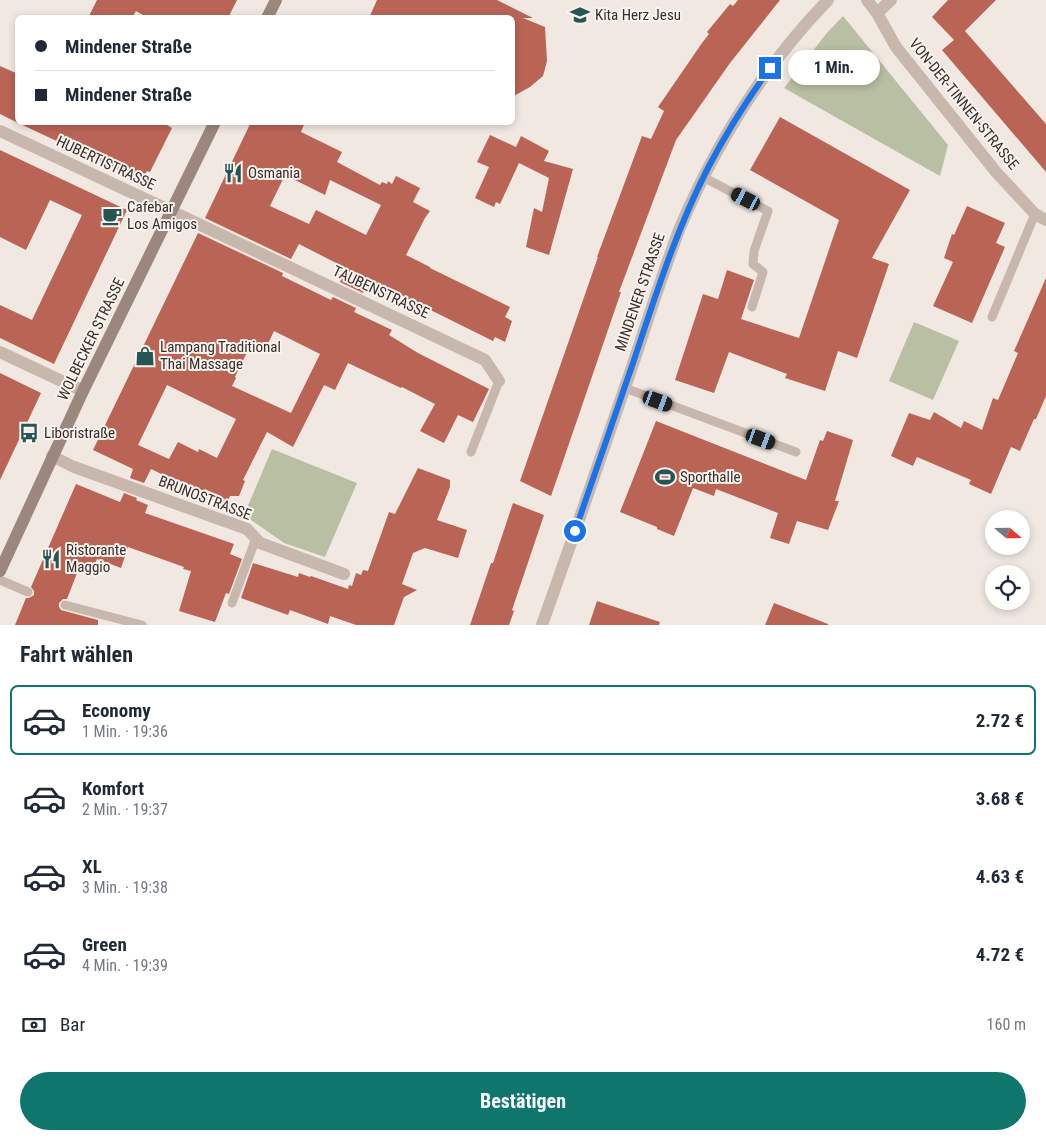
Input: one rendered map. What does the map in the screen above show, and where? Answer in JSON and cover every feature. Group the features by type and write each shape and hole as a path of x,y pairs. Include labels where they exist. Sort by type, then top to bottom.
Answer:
{"main road":[{"path":"268,15 276,0"},
{"name":"WOLBECKER STRASSE","path":"0,571 83,391 214,125"}],"street":[{"name":"MINDENER STRASSE","path":"542,625 678,232 703,177 726,135 758,85 792,40 828,0"},
{"name":"VON-DER-TINNEN-STRASSE","path":"868,0 896,47 996,172 1040,217"},
{"path":"877,13 891,0"},
{"name":"HUBERTISTRASSE","path":"0,130 171,211"},
{"name":"TAUBENSTRASSE","path":"171,211 485,360 498,381"},
{"path":"0,352 83,391"},
{"name":"BRUNOSTRASSE","path":"52,456 74,467 247,530 260,543 344,574"}],"lane":[{"path":"703,177 768,211 754,251 753,264 763,272 752,308"},
{"path":"992,317 1040,217"},
{"name":"TAUBENSTRASSE","path":"471,452 498,381"},
{"path":"624,388 796,452"},
{"path":"232,603 256,538"},
{"path":"0,580 28,592"},
{"path":"65,605 142,625"}],"green space":[{"path":"843,16 948,145 940,176 784,88 826,34"},
{"path":"914,322 959,341 933,400 889,381"},
{"path":"272,449 357,483 325,557 284,543 244,515"}],"building":[{"path":"97,0 237,0 230,15 143,15 136,11 134,15 90,15"},
{"path":"377,0 497,0 533,18 523,18 545,27 547,61 543,76 530,87 515,95 515,15 370,15"},
{"path":"738,0 780,0 730,63 676,140 619,292 621,292 551,496 520,481 597,257 642,136 651,139 664,111 658,107 709,34 707,32 730,4 733,6"},
{"path":"948,0 996,0 965,31 1046,124 1046,172 942,50 954,40 932,17"},
{"path":"0,66 15,73 15,122 0,114"},
{"path":"780,117 910,190 872,258 889,264 857,358 838,351 825,391 785,378 787,374 729,352 714,393 675,380 703,294 718,299 727,270 754,280 741,319 799,338 839,220 750,170"},
{"path":"22,125 167,125 172,128 150,172 147,171 142,181"},
{"path":"250,125 304,125 301,132 342,152 337,162 380,185 382,182 387,184 388,181 392,184 396,176 420,188 413,202 430,211 406,255 510,307 505,317 512,321 505,342 495,337 493,341 370,280 363,293 340,282 346,268 299,244 291,259 205,218","holes":["285,175 325,195 330,180 381,205 366,235 316,210 309,224 270,206"]},
{"path":"490,135 516,147 521,136 549,151 544,161 573,169 549,255 526,247 534,208 542,212 549,178 519,163 500,204 496,202 494,207 475,198 489,167 477,162"},
{"path":"0,150 127,210 54,364 0,338 0,305 32,320 82,215 50,200 26,250 0,237"},
{"path":"967,206 1005,223 996,243 1005,247 972,323 933,306 953,262 944,258 952,234 954,235"},
{"path":"198,233 283,273 282,276 331,300 333,297 356,308 354,312 392,330 389,335 418,353 489,389 473,422 458,415 444,443 420,431 435,404 348,363 335,390 324,385 293,447 267,432 243,480 245,481 239,496 230,496 228,501 205,489 204,492 185,483 184,485 151,469 144,483 130,478 133,469 93,450","holes":["274,331 320,354 291,413 232,386 250,346 264,352","167,385 236,419 217,458 199,449 198,452 178,442 169,459 138,445"]},
{"path":"1046,278 1046,396 1020,451 1011,447 991,494 969,484 971,480 917,457 913,466 891,456 909,413 930,420 934,412 961,428 964,421 982,430 993,398 998,400 1018,353 1014,351"},
{"path":"0,373 41,393 0,480"},
{"path":"656,421 806,480 820,440 823,441 827,431 853,440 835,501 839,501 828,530 797,521 789,544 770,538 778,513 716,489 714,496 693,488 674,536 620,512"},
{"path":"418,468 450,480 450,487 437,520 467,530 458,558 425,548 413,553 402,584 417,590 404,597 394,625 356,625 330,616 328,624 290,610 288,615 241,598 253,563 298,577 299,573 311,576 348,589 349,585 352,586 356,573 361,575 363,570 368,571 389,512 395,514"},
{"path":"76,484 120,502 124,493 148,505 145,513 234,544 230,554 242,559 229,594 226,593 215,622 179,611 191,571 128,547 121,568 97,559 91,573 79,568 67,599 63,599 59,603 61,610 98,620 98,625 15,625 26,598 34,595 31,587"},
{"path":"513,503 544,515 512,610 514,611 509,625 470,625 491,563 493,563"},
{"path":"597,601 660,622 659,625 589,625"},
{"path":"774,603 828,624 828,625 765,625"}],"place":[{"name":"Kita Herz Jesu","path":"580,15"},
{"name":"Osmania","path":"233,173"},
{"name":"Cafebar Los Amigos","path":"112,216"},
{"name":"Lampang Traditional Thai Massage","path":"145,356"},
{"name":"Liboristraße","path":"29,433"},
{"name":"Sporthalle","path":"665,477"},
{"name":"Ristorante Maggio","path":"51,559"}],"route":[{"path":"575,531 678,232 692,200 726,135 770,68"}]}
